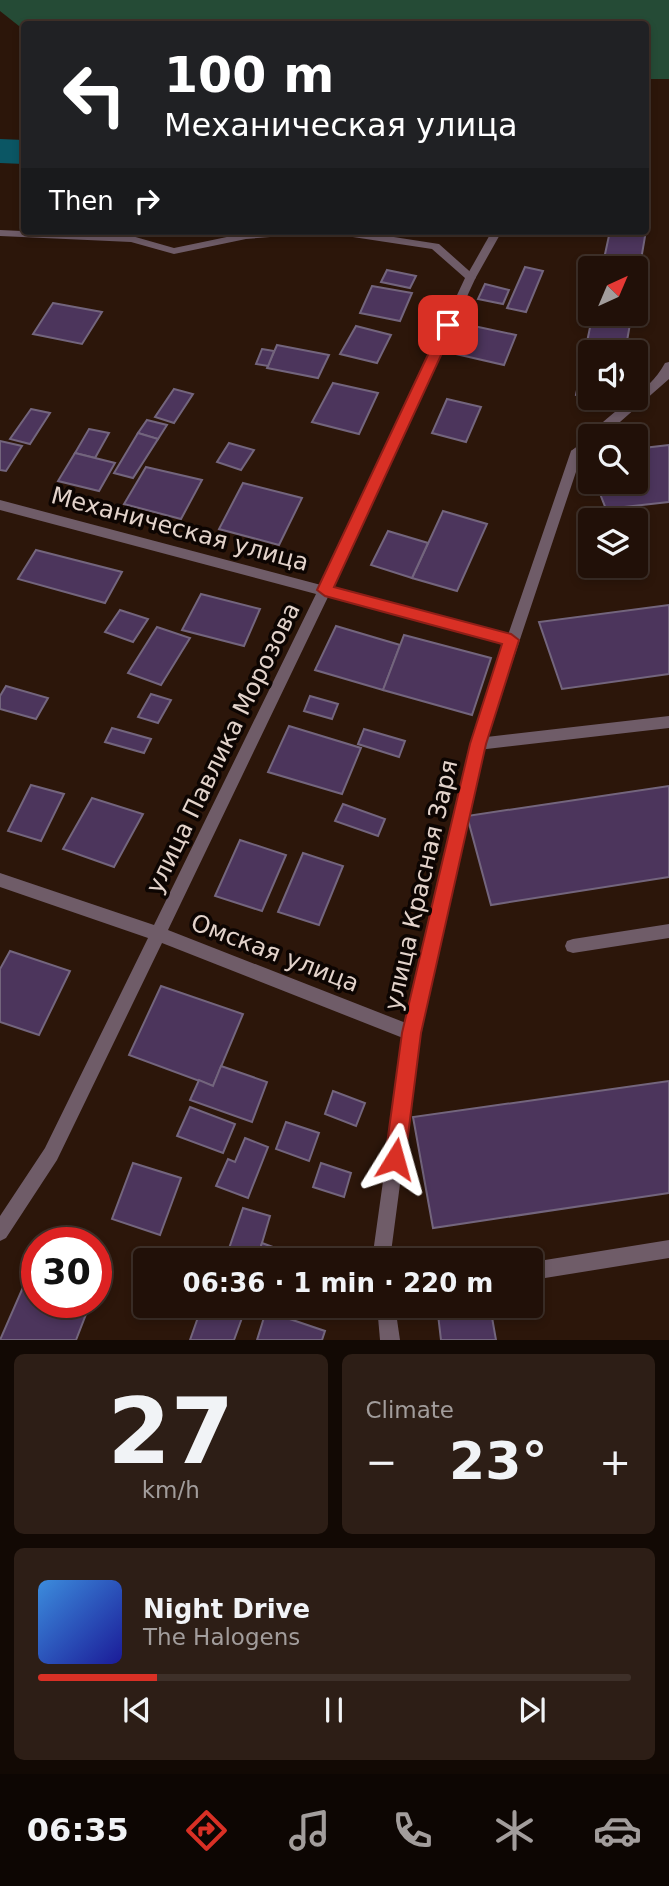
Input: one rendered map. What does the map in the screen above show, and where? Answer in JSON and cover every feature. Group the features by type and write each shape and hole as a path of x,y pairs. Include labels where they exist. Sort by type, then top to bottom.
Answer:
{"street":[{"path":"0,233 21,234"},
{"path":"44,235 132,239 174,251 259,235"},
{"path":"360,235 435,246 471,277"},
{"name":"улица Павлика Морозова","path":"0,1231 51,1154 325,590 471,277 495,235"},
{"path":"610,424 668,373"},
{"name":"улица Красная Заря","path":"383,1248 412,1033 478,744 511,640 578,462"},
{"name":"Механическая улица","path":"0,505 511,640"},
{"path":"478,744 669,722"},
{"name":"Омская улица","path":"0,880 158,934 412,1033"},
{"path":"573,946 669,931"},
{"path":"545,1269 669,1249"},
{"path":"387,1318 390,1340"}],"green space":[{"path":"0,0 669,0 669,79 649,79 649,21 21,21 21,28 0,11"}],"water":[{"path":"0,139 21,140 21,164 0,163"}],"building":[{"path":"609,235 645,235 642,256 605,256"},
{"path":"525,267 543,271 526,312 507,308"},
{"path":"387,270 416,276 410,288 381,282"},
{"path":"485,284 509,290 503,304 478,299"},
{"path":"372,286 412,293 400,321 360,313"},
{"path":"53,303 102,312 82,344 33,334"},
{"path":"469,325 516,335 504,365 456,354"},
{"path":"356,326 391,335 377,363 340,354"},
{"path":"590,326 630,326 627,340 587,340"},
{"path":"277,345 329,355 318,378 267,368"},
{"path":"262,349 274,351 268,366 256,364"},
{"path":"333,383 378,393 359,434 312,422"},
{"path":"174,389 193,394 174,423 155,417"},
{"path":"447,399 481,407 466,442 432,433"},
{"path":"31,409 50,413 30,444 10,439"},
{"path":"147,420 167,425 158,439 138,433"},
{"path":"89,429 109,433 95,458 75,453"},
{"path":"138,433 158,439 133,478 114,473"},
{"path":"0,441 22,446 6,471 0,470"},
{"path":"229,443 254,450 241,470 217,462"},
{"path":"669,445 669,502 606,508 600,494 648,494 648,447"},
{"path":"75,453 115,463 99,491 58,481"},
{"path":"146,467 202,480 181,519 124,504"},
{"path":"243,483 302,498 279,545 219,529"},
{"path":"443,511 487,524 457,591 412,578"},
{"path":"388,531 428,543 412,578 371,565"},
{"path":"36,550 122,572 105,603 18,579"},
{"path":"201,594 260,609 244,646 182,630"},
{"path":"669,605 669,674 562,689 539,622"},
{"path":"120,610 148,619 133,642 105,632"},
{"path":"336,626 400,645 383,690 315,670"},
{"path":"157,627 190,638 161,685 128,673"},
{"path":"404,635 491,658 472,715 383,690"},
{"path":"6,686 48,698 36,719 0,709 0,696"},
{"path":"151,694 171,700 158,723 138,717"},
{"path":"310,696 338,704 332,719 304,711"},
{"path":"289,726 361,748 342,794 268,772"},
{"path":"112,728 151,739 144,753 105,742"},
{"path":"364,729 405,741 399,757 358,744"},
{"path":"31,785 64,794 41,841 8,831"},
{"path":"669,786 669,877 491,905 467,816"},
{"path":"92,798 143,814 114,867 63,849"},
{"path":"343,804 385,819 378,836 335,821"},
{"path":"240,840 286,855 262,911 215,896"},
{"path":"303,853 343,866 319,925 278,912"},
{"path":"10,951 70,971 39,1035 0,1022 0,969"},
{"path":"161,986 243,1014 213,1086 129,1055"},
{"path":"221,1066 267,1082 252,1122 190,1100 199,1080 213,1086"},
{"path":"669,1081 669,1193 433,1228 413,1117"},
{"path":"333,1091 365,1103 356,1126 325,1114"},
{"path":"190,1107 235,1124 223,1153 177,1136"},
{"path":"286,1122 319,1133 309,1161 276,1149"},
{"path":"245,1138 268,1147 248,1198 216,1186 228,1159 235,1162"},
{"path":"133,1163 181,1178 160,1235 112,1219"},
{"path":"321,1163 351,1173 344,1197 313,1187"},
{"path":"243,1208 270,1216 260,1248 229,1248"},
{"path":"262,1243 276,1248 260,1248"},
{"path":"21,1292 21,1318 85,1318 76,1340 0,1340"},
{"path":"198,1318 242,1318 234,1340 190,1340"},
{"path":"264,1318 287,1318 325,1331 322,1340 257,1340"},
{"path":"438,1318 492,1318 496,1340 441,1340"}],"route":[{"path":"395,1159 412,1033 478,744 511,640 325,590 448,325"}]}
